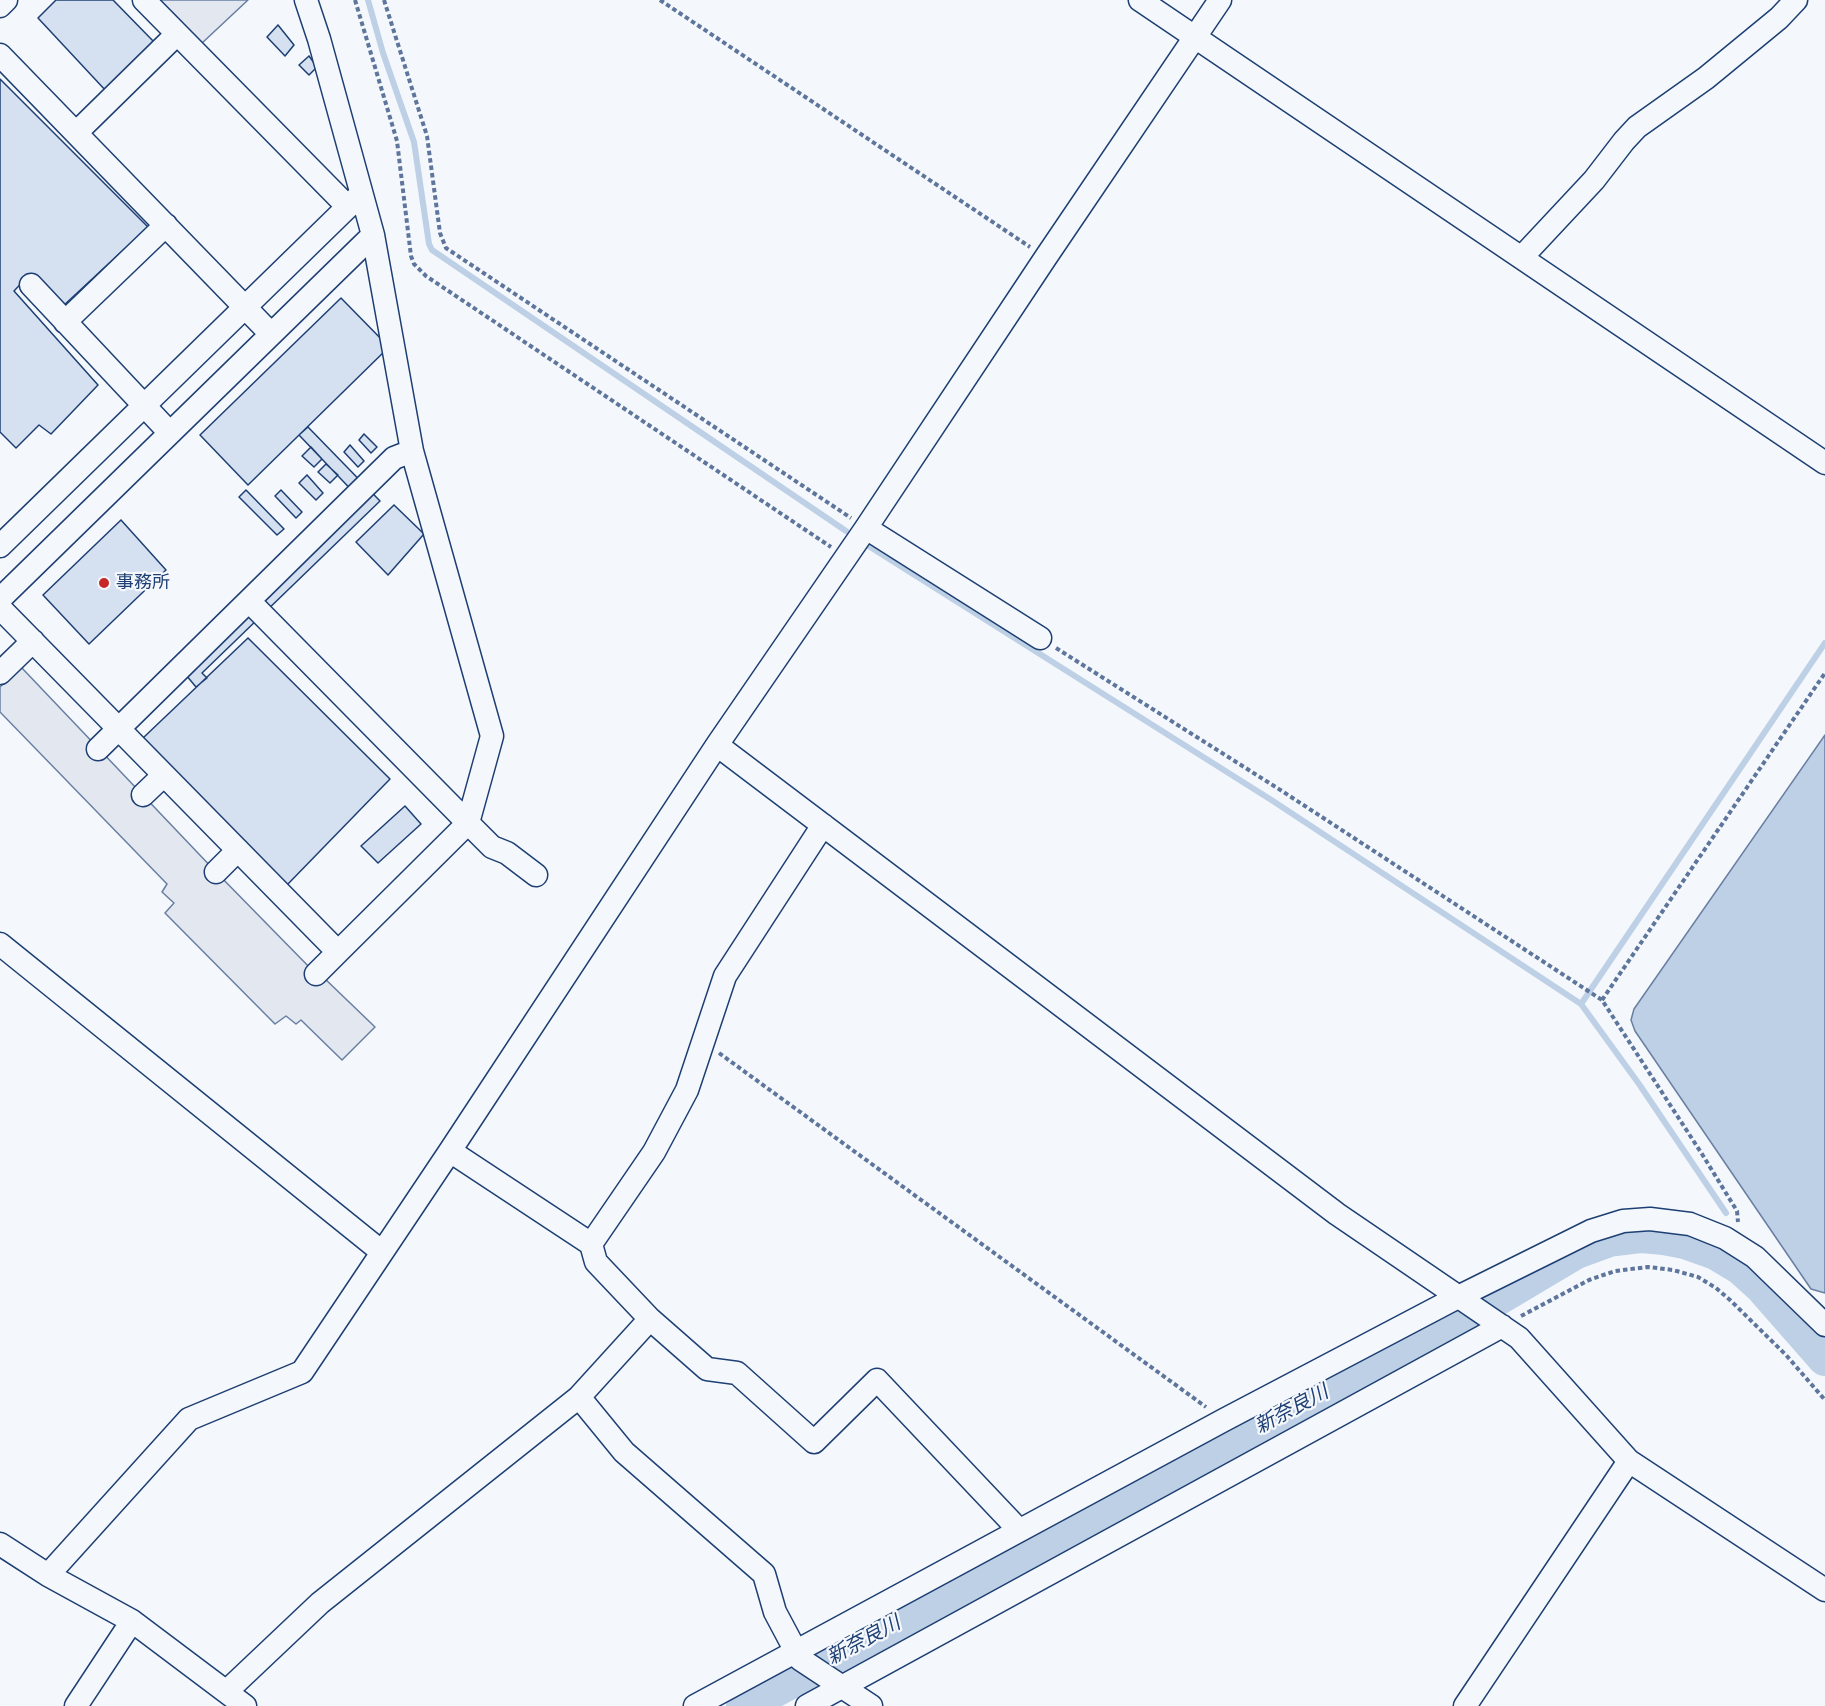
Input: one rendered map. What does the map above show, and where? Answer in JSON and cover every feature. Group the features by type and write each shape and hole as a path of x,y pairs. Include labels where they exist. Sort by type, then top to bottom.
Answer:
{"street":[{"path":"0,6 6,0"},
{"path":"144,0 177,34 354,200"},
{"path":"306,0 319,39 354,200 373,235 412,451 492,736 468,823 316,974"},
{"path":"1140,0 1825,463"},
{"path":"48,1575 189,1419 302,1372 717,744 866,528 1220,0"},
{"path":"1522,257 1594,180 1637,127 1706,78 1779,18 1796,0"},
{"path":"76,133 177,34"},
{"path":"0,55 271,334"},
{"path":"36,564 3,536 144,406 354,200"},
{"path":"65,322 166,225"},
{"path":"0,599 373,235"},
{"path":"31,285 170,433"},
{"path":"98,749 394,458 412,451"},
{"path":"866,528 1040,638"},
{"path":"249,601 492,847 507,853 536,875"},
{"path":"0,608 338,952"},
{"path":"1,678 33,641"},
{"path":"717,744 1338,1214 1519,1338 1629,1461 1825,1590"},
{"path":"143,795 164,775"},
{"path":"591,1244 654,1152 687,1090 724,976 823,825"},
{"path":"216,872 238,850"},
{"path":"0,944 382,1252"},
{"path":"450,1151 591,1244 596,1262 650,1319 707,1369 737,1373 814,1442 877,1380 1019,1530"},
{"path":"696,1706 798,1655 1019,1530 1224,1420 1463,1300 1591,1231 1623,1221 1650,1219 1690,1224 1725,1238 1743,1248 1825,1325"},
{"path":"227,1691 320,1602 579,1397 650,1319"},
{"path":"807,1706 837,1683 1498,1323"},
{"path":"579,1397 624,1452 764,1574 775,1612 798,1655 871,1706"},
{"path":"1465,1706 1629,1461"},
{"path":"0,1544 48,1575 132,1621 245,1706"},
{"path":"76,1706 132,1621"}],"path":[{"path":"355,0 397,141 411,256 414,264 426,276 846,557"},
{"path":"384,0 427,136 440,234 446,248 866,528"},
{"path":"660,0 1046,257"},
{"path":"1040,638 1282,791 1602,1000 1737,1211 1743,1248"},
{"path":"1602,1000 1825,672"},
{"path":"702,1041 1224,1420"},
{"path":"1498,1323 1589,1280 1607,1274 1648,1267 1673,1270 1698,1277 1716,1288 1786,1355 1825,1400"}],"shaded area":[{"path":"158,0 248,0 201,44"},
{"path":"21,667 316,974 322,976 375,1027 342,1060 301,1020 296,1024 286,1016 275,1024 165,913 174,903 162,892 167,884 0,712 0,687"}],"water":[{"path":"1825,735 1825,1293 1811,1289 1635,1031 1631,1020 1634,1009"}],"building":[{"path":"56,0 113,0 156,44 107,92 38,18"},
{"path":"278,25 294,45 285,56 267,37"},
{"path":"309,56 317,67 309,75 299,65"},
{"path":"0,79 148,227 62,307 30,274 14,291 98,385 51,434 39,425 16,448 0,432"},
{"path":"341,298 389,347 248,485 200,435"},
{"path":"308,427 380,501 202,673 207,678 196,687 186,675 361,500 299,435"},
{"path":"364,434 377,447 371,453 359,440"},
{"path":"350,445 364,461 358,467 344,452"},
{"path":"311,447 322,459 314,467 302,456"},
{"path":"326,464 338,475 330,483 318,472"},
{"path":"307,475 323,493 316,500 299,483"},
{"path":"246,490 284,529 277,535 239,497"},
{"path":"281,490 302,512 296,518 275,496"},
{"path":"394,505 424,534 388,575 356,542"},
{"name":"事務所","path":"121,520 166,570 89,644 43,595"},
{"path":"248,638 390,779 287,885 143,738"},
{"path":"405,806 421,824 378,863 361,846"}],"waterway":[{"path":"368,0 383,53 414,142 429,244 432,250 846,531"},
{"path":"867,545 1273,801 1581,1004 1639,1084 1726,1213"},
{"path":"1581,1004 1825,643"},
{"name":"新奈良川","path":"744,1706 1465,1317 1576,1251 1609,1239 1642,1235 1664,1237 1685,1241 1716,1252 1741,1267 1761,1285 1825,1358"}],"place":[{"name":"事務所","path":"104,583"}]}
